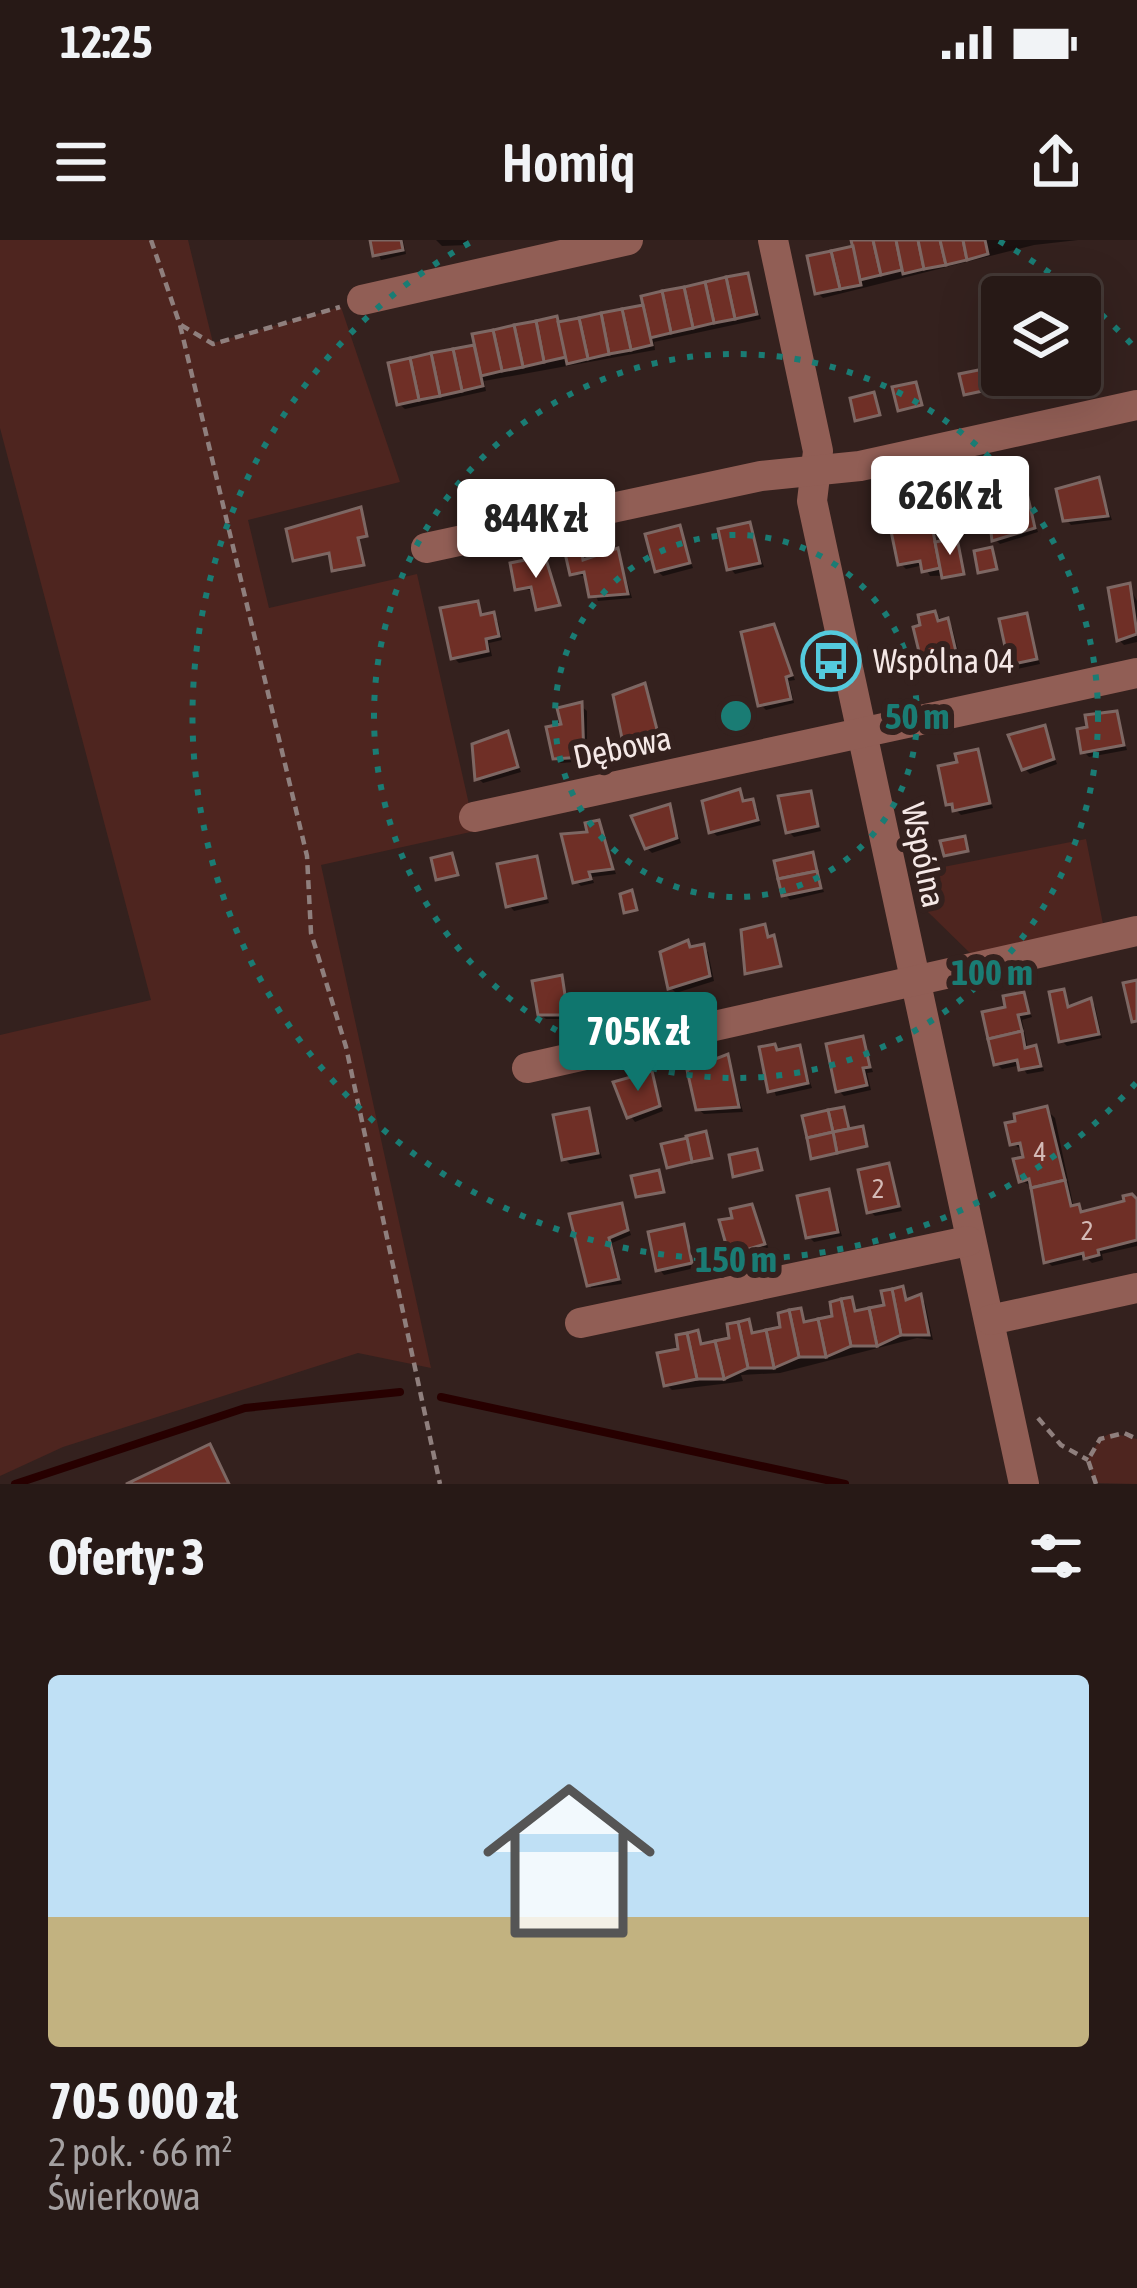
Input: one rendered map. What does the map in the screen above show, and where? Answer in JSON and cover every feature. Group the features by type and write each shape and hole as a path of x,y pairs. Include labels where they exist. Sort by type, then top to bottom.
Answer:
{"street":[{"path":"362,300 628,240"},
{"name":"Wspólna","path":"772,240 818,451 812,501 1024,1484"},
{"path":"426,548 761,476 860,466 1137,405"},
{"name":"Dębowa","path":"474,817 1137,674"},
{"path":"527,1068 1137,931"},
{"path":"580,1323 968,1241"},
{"path":"990,1320 1137,1288"}],"path":[{"path":"151,240 180,325 307,856 311,933 346,1046 440,1484"},
{"path":"180,325 213,344 362,300"},
{"path":"1030,1408 1061,1445 1088,1460"},
{"path":"1096,1484 1088,1460 1092,1448 1111,1433 1137,1439"},
{"path":"1082,1484 1091,1476"}],"shaded area":[{"path":"0,240 188,240 213,343 341,307 400,482 248,520 269,608 417,574 475,831 321,865 431,1368 358,1353 63,1447 0,1476 0,1035 151,1000 0,428"},
{"path":"1086,839 1103,924 971,954 927,911 918,872"},
{"path":"1111,1433 1137,1439 1137,1484 1094,1483 1088,1459 1100,1439"}],"building":[{"path":"370,240 401,240 403,250 373,256"},
{"path":"851,240 873,240 881,275 860,280"},
{"path":"873,240 896,240 902,270 881,275"},
{"path":"896,240 918,240 924,269 903,274"},
{"path":"918,240 940,240 946,265 924,269"},
{"path":"940,240 963,240 967,260 946,265"},
{"path":"963,240 985,240 988,254 967,260"},
{"path":"853,246 861,285 840,289 831,251"},
{"path":"831,251 840,289 815,294 807,256"},
{"path":"748,273 757,314 735,319 726,277"},
{"path":"726,277 735,319 714,323 705,282"},
{"path":"705,282 714,323 693,328 684,287"},
{"path":"684,287 693,328 671,333 662,291"},
{"path":"662,291 671,333 650,338 641,296"},
{"path":"643,305 652,345 631,350 622,309"},
{"path":"622,309 631,350 609,354 601,313"},
{"path":"601,313 609,354 588,359 579,318"},
{"path":"557,316 566,357 544,362 536,321"},
{"path":"579,318 588,359 567,364 558,322"},
{"path":"536,321 544,362 523,367 514,325"},
{"path":"514,325 523,367 502,371 493,330"},
{"path":"493,330 502,371 481,376 472,334"},
{"path":"474,345 483,386 462,391 453,349"},
{"path":"453,349 462,391 440,396 431,353"},
{"path":"431,353 440,396 419,400 410,358"},
{"path":"410,358 419,400 397,405 388,363"},
{"path":"981,369 981,391 964,395 959,374"},
{"path":"916,382 922,405 898,411 892,387"},
{"path":"874,392 880,415 855,421 850,398"},
{"path":"995,468 999,491 969,497 965,474"},
{"path":"1099,477 1108,516 1063,521 1056,489"},
{"path":"1027,493 1035,528 992,541 988,505"},
{"path":"361,507 367,536 358,538 364,565 332,571 329,553 293,561 286,529"},
{"path":"930,515 940,568 922,572 920,561 898,565 891,531 916,526 915,518"},
{"path":"750,522 760,563 727,570 718,529"},
{"path":"680,525 690,563 655,572 645,534"},
{"path":"957,538 964,574 942,578 935,542"},
{"path":"992,547 997,569 978,573 974,551"},
{"path":"618,548 628,594 589,597 584,572 570,575 565,553 581,549 583,560"},
{"path":"545,556 560,605 536,610 531,587 515,590 510,563"},
{"path":"1130,583 1137,634 1117,641 1108,588"},
{"path":"478,601 481,615 494,612 499,636 486,639 488,651 451,659 440,608"},
{"path":"935,611 938,621 948,618 957,656 922,664 913,627 920,625 918,615"},
{"path":"1027,613 1037,659 1009,665 999,619"},
{"path":"774,624 792,675 786,677 791,699 758,706 741,632"},
{"path":"645,683 660,741 624,748 613,695"},
{"path":"582,702 584,757 553,759 546,727 561,724 557,708"},
{"path":"1117,711 1124,745 1081,753 1077,729 1087,727 1085,715"},
{"path":"1045,725 1054,759 1022,770 1008,735"},
{"path":"508,731 518,767 475,780 472,744"},
{"path":"978,749 990,803 953,811 952,804 946,805 938,766 957,762 955,754"},
{"path":"740,789 743,801 753,799 758,820 709,833 702,801"},
{"path":"811,791 818,826 786,833 778,796"},
{"path":"670,804 677,838 645,849 631,816"},
{"path":"599,820 613,869 589,872 591,879 573,883 561,834 587,832 585,823"},
{"path":"965,836 968,851 944,856 940,841"},
{"path":"813,852 817,871 778,879 774,861"},
{"path":"452,853 458,875 436,880 431,858"},
{"path":"537,856 546,898 506,907 497,864"},
{"path":"817,871 821,888 782,896 778,879"},
{"path":"632,890 637,910 624,913 620,894"},
{"path":"765,924 768,937 774,935 781,966 745,974 741,930"},
{"path":"688,940 690,947 704,944 710,976 668,989 660,952"},
{"path":"562,975 568,1015 538,1015 532,981"},
{"path":"1137,980 1137,1021 1132,1022 1123,983"},
{"path":"1064,989 1068,1007 1091,998 1099,1034 1059,1042 1049,992"},
{"path":"1024,992 1029,1013 1018,1015 1022,1031 988,1039 982,1012 1005,1007 1003,996"},
{"path":"1022,1031 1025,1048 1036,1045 1041,1066 1019,1070 1017,1060 994,1065 988,1039"},
{"path":"863,1036 870,1067 863,1068 867,1085 836,1092 826,1044"},
{"path":"775,1044 777,1050 800,1045 808,1083 768,1092 759,1047"},
{"path":"728,1054 739,1107 696,1110 687,1070"},
{"path":"652,1071 660,1106 627,1118 613,1082"},
{"path":"1047,1106 1065,1180 1031,1188 1029,1179 1019,1182 1013,1159 1023,1157 1020,1143 1010,1145 1005,1123 1015,1121 1014,1114"},
{"path":"844,1107 849,1129 833,1132 828,1110"},
{"path":"589,1108 598,1153 562,1160 553,1115"},
{"path":"828,1110 833,1132 807,1138 802,1116"},
{"path":"863,1126 867,1146 837,1153 833,1132"},
{"path":"706,1131 712,1158 692,1162 686,1136"},
{"path":"833,1132 837,1153 811,1159 807,1138"},
{"path":"687,1138 692,1162 667,1168 661,1144"},
{"path":"757,1149 762,1170 733,1177 729,1155"},
{"path":"889,1163 899,1206 867,1213 858,1170"},
{"path":"659,1170 664,1192 636,1197 631,1176"},
{"path":"1065,1180 1071,1206 1079,1204 1081,1212 1124,1201 1123,1196 1132,1194 1137,1199 1137,1240 1098,1250 1099,1255 1084,1259 1083,1253 1044,1263 1031,1188"},
{"path":"829,1189 838,1232 806,1238 797,1196"},
{"path":"622,1203 628,1230 609,1238 619,1279 587,1286 569,1214"},
{"path":"752,1204 765,1244 729,1255 719,1220 732,1218 730,1209"},
{"path":"684,1224 692,1263 656,1271 648,1232"},
{"path":"903,1286 906,1300 921,1294 929,1335 901,1335 892,1289"},
{"path":"892,1289 901,1335 877,1346 869,1308 884,1305 881,1291"},
{"path":"852,1297 855,1311 869,1308 877,1346 851,1346 841,1299"},
{"path":"841,1299 851,1346 826,1357 818,1319 832,1316 830,1302"},
{"path":"801,1308 804,1322 818,1319 826,1357 799,1357 789,1310"},
{"path":"789,1310 799,1357 774,1368 766,1330 780,1327 778,1313"},
{"path":"749,1319 752,1333 766,1330 774,1368 748,1368 738,1322"},
{"path":"738,1322 748,1368 724,1379 715,1341 729,1338 727,1324"},
{"path":"698,1330 701,1344 715,1341 724,1379 697,1379 687,1333"},
{"path":"687,1333 697,1379 664,1386 657,1353 678,1349 676,1335"},
{"path":"210,1444 229,1484 126,1484"}],"waterway":[{"path":"15,1484 245,1408 400,1392"},
{"path":"441,1397 845,1484"}],"place":[{"name":"Wspólna 04","path":"831,661"}]}
